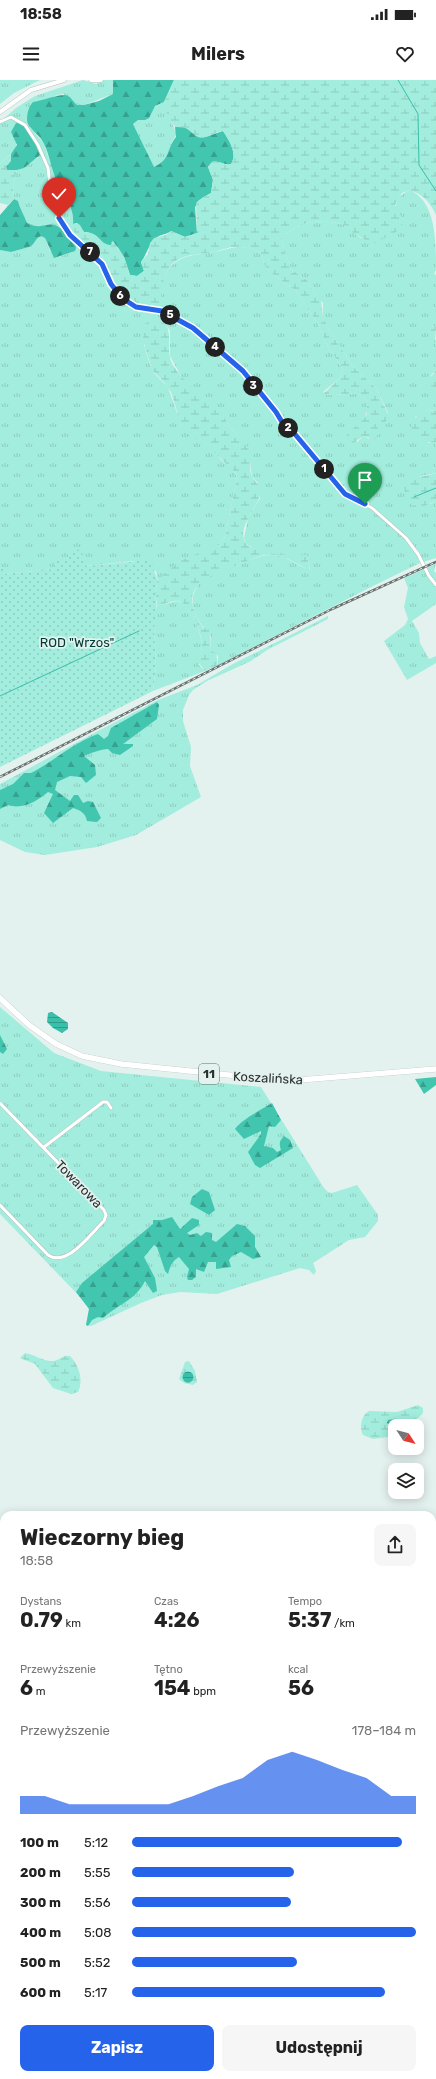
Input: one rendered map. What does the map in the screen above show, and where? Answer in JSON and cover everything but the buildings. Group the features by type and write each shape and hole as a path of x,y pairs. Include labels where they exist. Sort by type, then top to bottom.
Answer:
{"highway":[{"name":"Koszalińska","path":"0,998 33,1028 56,1044 82,1056 121,1064 287,1081 436,1069"}],"main road":[{"path":"0,112 31,90 64,80"},
{"path":"91,80 100,80"}],"street":[{"path":"0,122 11,117 25,125 38,145 48,168 52,204 64,228 102,264 111,284 122,298 136,307 158,310 186,324 243,371 276,412 282,422 294,433 345,494 372,508 406,538 418,554 429,576 436,585"},
{"path":"44,1147 103,1102 107,1102 111,1108"},
{"name":"Towarowa","path":"0,1103 104,1210 106,1215 104,1221 69,1256 58,1259 46,1253 0,1205"}],"green space":[{"path":"0,80 40,80 14,93 0,104"},
{"path":"83,80 96,84 104,80 113,80 113,94 84,105 77,105 63,94 57,95 42,104 28,124 44,144 56,180 65,193 72,212 76,236 94,246 100,253 121,293 136,304 150,296 159,288 169,268 181,259 237,247 253,249 260,252 265,266 271,273 296,291 318,324 328,347 343,369 340,378 324,391 323,394 334,395 358,393 367,401 365,417 353,428 357,442 364,436 369,439 378,423 388,413 377,389 352,365 333,336 323,318 323,303 313,291 308,281 291,269 281,240 287,233 295,228 304,224 323,221 343,224 351,228 356,235 363,239 379,241 398,231 396,213 397,203 399,198 409,190 418,195 425,203 433,223 436,247 436,270 434,274 436,275 436,327 431,326 436,342 436,370 431,375 436,389 436,411 428,410 415,417 428,443 436,442 436,473 420,476 430,504 436,501 436,558 420,563 371,587 218,665 218,656 211,651 211,636 199,621 193,605 193,597 201,582 216,572 266,555 276,555 282,557 310,570 307,555 296,557 263,553 255,550 246,543 244,538 248,518 260,498 258,483 252,477 248,447 229,426 223,415 182,378 170,356 170,331 166,324 145,328 144,345 150,365 154,373 168,387 177,413 192,430 190,433 212,447 221,460 232,468 237,477 225,537 219,545 212,549 181,560 158,581 156,571 133,561 86,566 69,558 55,569 4,574 4,567 0,567 0,250 11,252 29,247 33,245 37,238 41,236 45,238 50,251 58,257 72,252 65,231 60,227 35,226 27,223 18,201 14,199 13,186 17,170 23,168 38,158 37,149 30,135 21,124 11,132 16,142 16,149 0,164 0,122 16,108 35,96"},
{"path":"113,80 174,80 164,102 155,106 149,118 145,120 138,120 133,124 154,167 166,157 176,137 175,127 185,127 205,137 223,131 230,143 234,156 231,164 212,162 208,167 213,180 211,193 202,198 195,207 197,233 185,237 171,231 156,238 141,262 144,271 137,276 130,275 124,257 117,246 104,244 95,235 84,232 77,223 73,224 72,212 68,200 56,179 44,143 27,122 28,110 33,102 62,95 71,98 77,105 84,105 99,101 113,94"},
{"path":"174,80 436,80 436,215 426,199 409,190 402,193 395,205 404,222 398,231 373,244 353,233 351,228 343,224 323,221 304,224 295,228 287,233 281,240 291,269 308,281 313,291 321,300 323,318 333,336 352,365 377,389 389,417 385,422 378,423 378,434 374,440 364,436 353,443 346,436 367,414 367,401 358,393 334,395 323,394 340,378 343,369 328,347 318,324 296,291 271,273 265,266 260,252 242,247 233,247 184,257 173,263 166,273 159,304 146,307 130,301 124,295 114,281 99,251 76,234 73,224 77,223 84,232 94,234 104,243 111,245 112,241 114,242 124,257 130,275 137,276 144,271 141,262 148,254 150,243 154,238 166,235 171,231 185,237 197,233 196,203 211,193 213,180 208,167 212,162 231,164 234,156 230,143 223,131 201,138 186,129 175,127 167,114 164,102"},
{"path":"164,102 176,135 165,158 154,168 133,124 138,120 145,120 154,107"},
{"path":"16,123 20,124 28,131 40,155 24,168 7,170 6,167 11,158 11,154 17,145 11,132"},
{"path":"11,154 11,161 6,167 7,170 17,170 13,186 14,199 8,205 0,203 0,164"},
{"path":"14,199 18,201 27,223 34,226 52,225 62,229 75,244 75,251 54,258 45,238 41,236 37,238 33,245 29,247 11,252 0,250 0,215"},
{"path":"154,319 166,324 169,334 169,350 171,360 178,373 219,409 230,427 248,447 251,474 260,487 261,492 244,529 243,536 246,543 257,550 266,553 293,556 307,555 310,571 283,557 264,555 213,575 197,586 193,594 192,603 203,628 210,630 211,651 216,653 218,665 205,671 198,662 202,648 200,633 195,619 188,607 179,601 157,606 155,592 158,581 181,560 219,545 225,537 237,477 233,469 207,445 188,436 191,430 180,421 171,392 164,382 152,370 143,340 144,324"},
{"path":"431,326 436,327 435,343 429,331"},
{"path":"436,370 436,389 431,386 429,380"},
{"path":"428,410 436,411 436,442 420,440 412,431 414,420 420,414"},
{"path":"436,473 436,501 424,506 412,505 406,498 404,487 407,483 418,477"},
{"name":"ROD \"Wrzos\"","path":"81,549 86,566 150,560 158,581 155,592 157,612 154,629 156,665 153,691 0,767 0,567 4,567 4,574 54,569 54,560 68,558 68,552"},
{"path":"436,564 434,571 436,573 436,604 412,621 419,633 420,643 429,659 436,656 436,663 407,680 384,641 405,625 408,619 404,607 408,588 404,578"},
{"path":"177,601 188,607 196,623 202,644 199,665 205,671 153,691 156,665 154,629 157,606"},
{"path":"328,616 328,619 267,650 251,661 207,681 193,690 189,695 183,710 183,721 191,747 190,766 201,797 136,835 97,847 45,855 25,852 0,840 0,784 158,700 197,685 231,665"},
{"path":"157,702 159,705 157,719 123,744 133,744 133,746 120,755 112,753 108,749 99,750 84,756 95,765 96,775 86,783 81,777 70,776 57,782 55,790 70,801 74,795 78,795 83,803 88,801 93,802 101,818 97,822 87,821 82,812 73,808 53,823 44,813 53,794 48,792 30,804 19,806 8,805 0,809 0,790 13,784 24,773 31,773 72,747 98,734 104,739 108,736 111,728"},
{"path":"0,1007 54,1053 101,1071 261,1087 324,1188 328,1192 332,1193 357,1185 378,1215 378,1221 365,1237 349,1240 313,1263 316,1271 314,1275 309,1270 300,1268 217,1294 180,1292 162,1295 91,1326 86,1325 89,1309 86,1303 0,1214"},
{"path":"0,1035 7,1049 3,1054 0,1052"},
{"path":"436,1077 436,1085 424,1094 415,1079"},
{"path":"272,1103 281,1120 275,1127 269,1126 264,1146 273,1148 277,1152 281,1150 280,1143 284,1136 290,1140 293,1148 260,1168 255,1165 248,1152 261,1134 261,1131 244,1139 235,1129 247,1118"},
{"path":"202,1189 209,1192 215,1210 209,1215 190,1204 192,1197"},
{"path":"172,1217 180,1229 192,1218 199,1220 199,1225 187,1233 190,1235 197,1233 201,1236 206,1232 212,1233 212,1240 216,1242 237,1224 245,1226 255,1236 255,1247 261,1257 253,1259 241,1252 232,1256 229,1260 231,1267 216,1269 216,1262 208,1262 204,1272 196,1269 196,1277 192,1280 188,1280 187,1277 189,1269 179,1257 173,1262 168,1274 165,1271 157,1247 154,1245 144,1257 155,1278 157,1291 153,1293 145,1281 137,1293 131,1298 103,1318 98,1317 92,1320 88,1326 86,1325 89,1309 76,1292 82,1283 153,1224 153,1220 162,1220"},
{"path":"25,1353 52,1361 65,1356 70,1356 80,1373 81,1383 78,1392 71,1394 53,1388 35,1364 20,1358"},
{"path":"189,1361 195,1371 197,1382 193,1385 184,1383 179,1379 185,1362"},
{"path":"418,1405 423,1408 423,1413 417,1419 388,1419 388,1437 373,1439 363,1435 361,1429 364,1415 366,1413 369,1411 397,1412"}],"shaded area":[{"path":"52,1012 68,1023 68,1029 62,1033 53,1028 47,1022 48,1013"},
{"path":"186,1372 190,1372 192,1373 192,1381 186,1382 183,1379 183,1375"}],"waterway":[{"path":"398,80 418,114 419,165 436,191"},
{"path":"414,497 436,488"},
{"path":"0,696 139,631"}],"railway":[{"path":"0,777 332,609 436,562"}],"route":[{"path":"59,218 62,220 64,228 70,235 102,264 115,291 122,298 136,307 162,311 193,328 243,371 256,390 276,412 282,422 294,433 345,494 365,504"}]}
